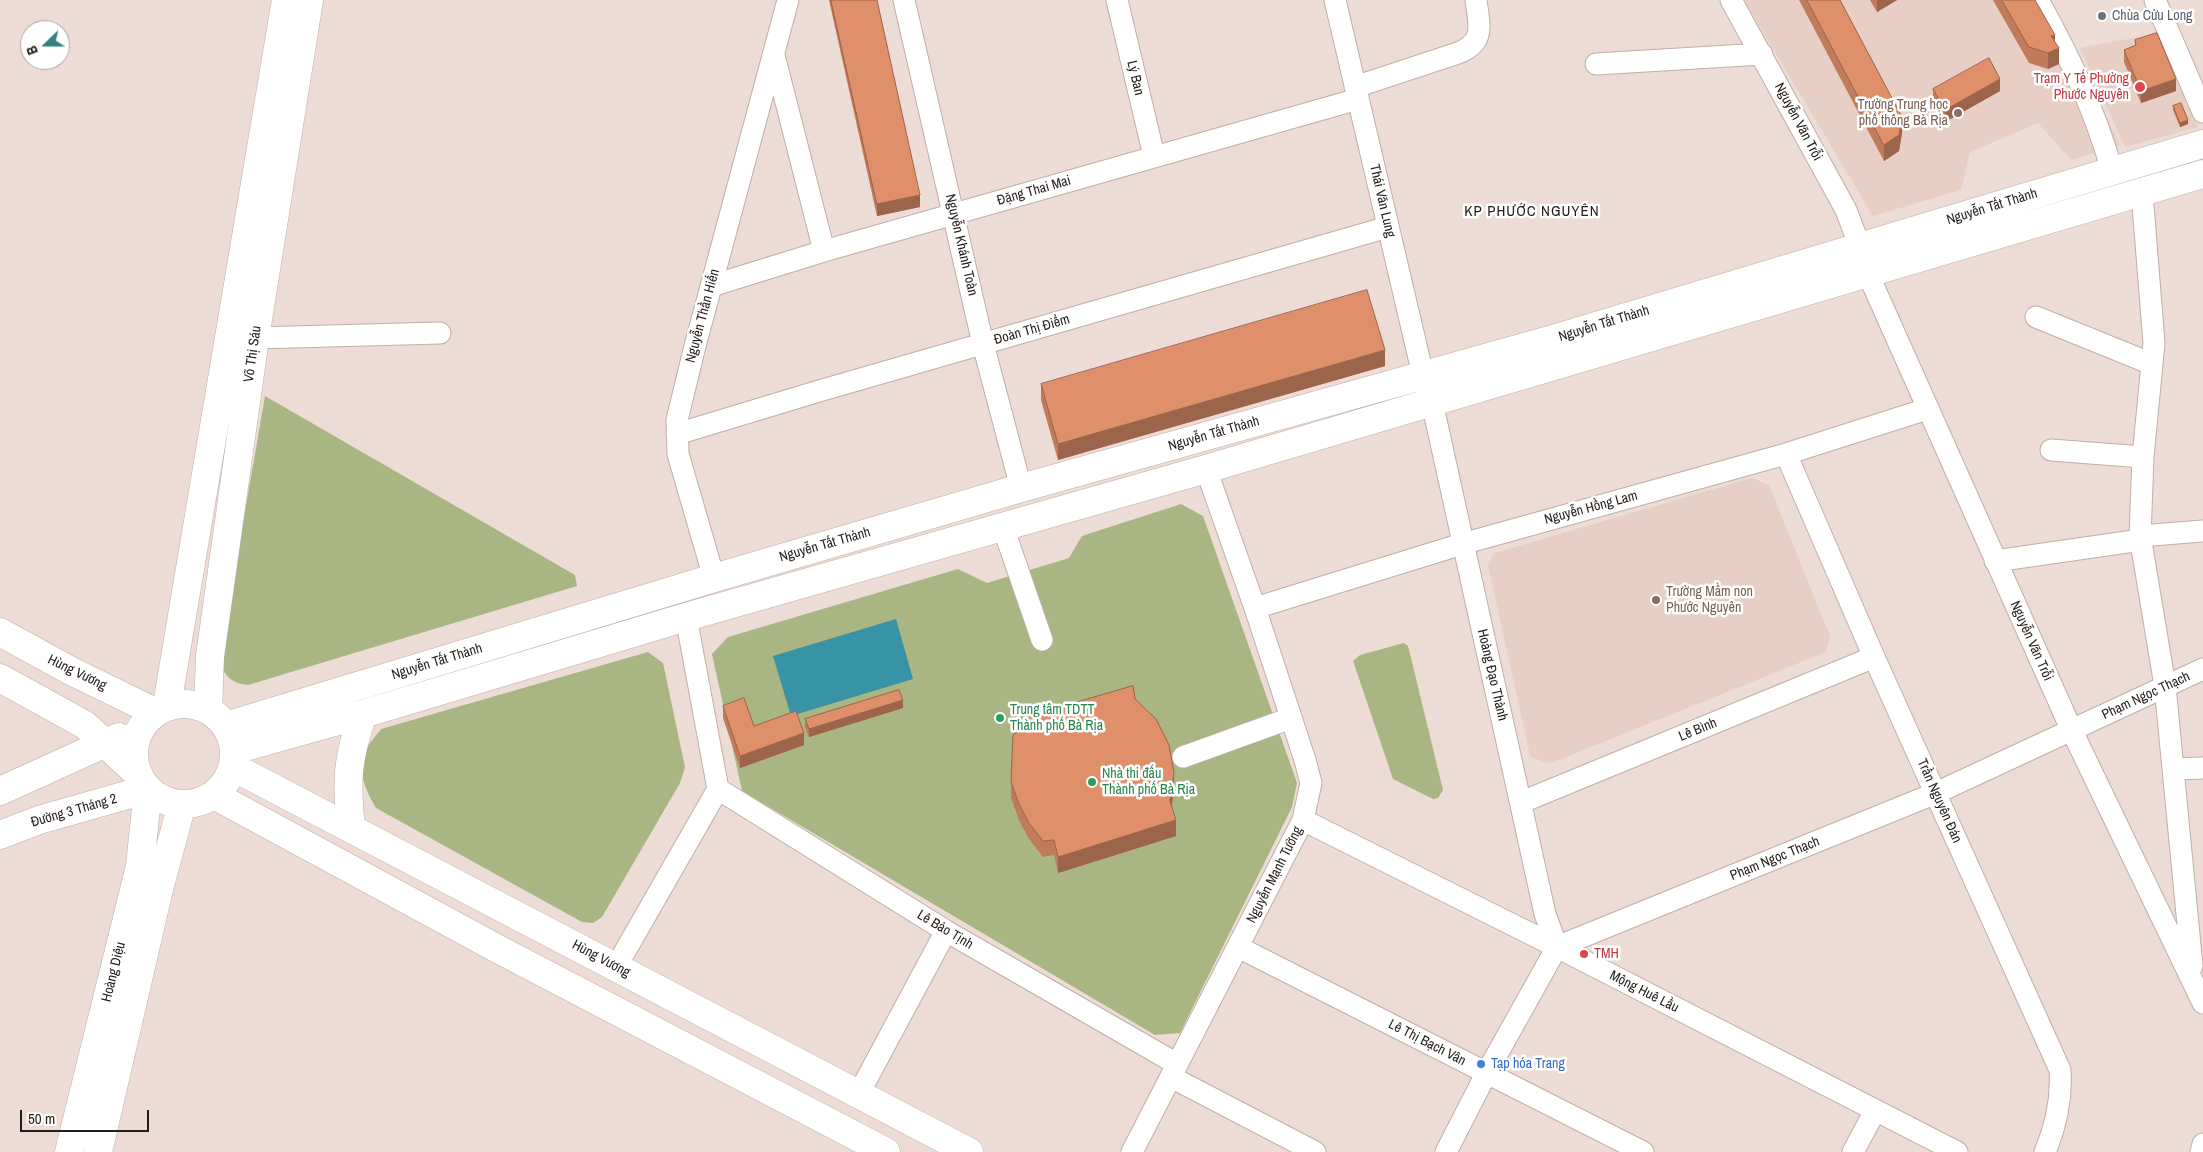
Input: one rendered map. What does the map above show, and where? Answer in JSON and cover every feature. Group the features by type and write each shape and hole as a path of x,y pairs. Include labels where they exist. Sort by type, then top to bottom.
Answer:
{"main road":[{"name":"Võ Thị Sáu","path":"155,713 286,0"},
{"name":"Võ Thị Sáu","path":"225,738 210,656 255,338 310,0"},
{"name":"Nguyễn Tất Thành","path":"225,738 714,578 1021,488 1553,339 2203,144"},
{"name":"Nguyễn Tất Thành","path":"225,738 363,714 686,617 1206,469 2203,174"},
{"name":"Hùng Vương","path":"0,632 71,671 155,713"},
{"path":"0,678 84,725 106,745 144,782 163,799 182,804 199,802 214,795 226,783 225,738 191,704 155,713 106,745 0,791"},
{"path":"144,782 133,756 137,737 155,713"},
{"path":"351,828 347,780 354,738 363,714"},
{"name":"Hùng Vương","path":"225,738 351,828 969,1152"},
{"name":"Đường 3 Tháng 2","path":"0,835 144,782"},
{"name":"Hoàng Diệu","path":"69,1152 140,866 144,782"},
{"path":"214,795 496,948 886,1152"},
{"name":"Hoàng Diệu","path":"98,1152 159,889 182,804"}],"street":[{"name":"Nguyễn Thần Hiến","path":"714,578 678,454 676,434 681,398 788,0"},
{"name":"Nguyễn Khánh Toàn","path":"904,0 983,344 1021,488"},
{"name":"Lý Ban","path":"1118,0 1154,156"},
{"name":"Thái Văn Lung","path":"1334,0 1423,375 1432,402"},
{"name":"Đặng Thai Mai","path":"711,286 824,251 1154,156 1357,93 1472,47 1478,35 1479,27 1476,0"},
{"name":"Nguyễn Văn Trỗi","path":"1731,0 1846,210 1860,247"},
{"path":"2038,0 2082,83 2100,129 2112,171"},
{"path":"2155,0 2203,112"},
{"path":"1596,64 1762,54"},
{"name":"Nguyễn Thần Hiến","path":"774,55 824,251"},
{"path":"2142,193 2154,343 2143,457 2140,538 2165,686 2193,980"},
{"name":"Đoàn Thị Điểm","path":"676,434 1388,227"},
{"name":"Nguyễn Văn Trỗi","path":"1868,274 1927,410 2072,731 2203,1003"},
{"path":"2036,317 2152,364"},
{"path":"255,338 440,333"},
{"name":"Hoàng Đạo Thành","path":"1432,402 1462,544 1522,802 1545,914 1556,947"},
{"name":"Nguyễn Hồng Lam","path":"1255,608 1462,544 1786,454 1927,410"},
{"path":"2051,450 2143,457"},
{"name":"Trần Nguyên Đán","path":"1786,454 1874,657 2060,1070 2061,1091 2057,1114 2044,1152"},
{"name":"Nguyễn Mạnh Tường","path":"1132,1152 1303,820 1311,783 1255,608 1206,469"},
{"path":"1003,527 1042,640"},
{"path":"1996,561 2140,538 2203,531"},
{"path":"616,967 718,790 686,617"},
{"name":"Lê Bình","path":"1522,802 1874,657"},
{"name":"Phạm Ngọc Thạch","path":"1556,947 1936,793 2203,669"},
{"path":"1183,757 1291,718"},
{"path":"2173,769 2203,768"},
{"name":"Lê Bảo Tịnh","path":"718,790 1174,1071 1316,1152"},
{"name":"Mộng Huê Lầu","path":"1303,820 1957,1152"},
{"path":"858,1095 946,932"},
{"name":"Lê Thị Bạch Vân","path":"1238,947 1643,1152"},
{"path":"1446,1152 1486,1074 1556,947"},
{"path":"1853,1152 1875,1111"},
{"path":"2200,1152 2203,1144"}],"shaded area":[{"name":"Trường Trung học phổ thông Bà Rịa","path":"1744,0 2042,0 2100,103 2120,145 2071,160 2038,123 1970,152 1961,190 1873,216"},
{"name":"Trạm Y Tế Phường Phước Nguyên","path":"2159,33 2198,127 2125,147 2080,48"},
{"name":"Trường Mầm non Phước Nguyên","path":"1752,478 1769,485 1830,636 1826,652 1549,764 1530,756 1488,565 1494,553"}],"green space":[{"path":"265,396 575,575 577,586 248,685 233,681 224,672 219,662"},
{"name":"Trung tâm TDTT Thành phố Bà Rịa","path":"1181,504 1203,516 1297,783 1292,807 1180,1033 1155,1035 742,791 712,654 728,637 958,569 987,583 1069,558 1082,536"},
{"path":"1404,643 1408,646 1443,790 1438,798 1433,799 1393,779 1353,661 1360,655"},
{"path":"648,652 663,663 685,767 680,783 602,917 593,923 582,922 376,808 372,802 362,774 362,767 368,746 381,729"}],"water":[{"path":"896,619 913,679 791,716 773,656"}],"building":[{"path":"831,0 877,0 920,195 877,204"},
{"path":"1807,0 1840,0 1902,117 1899,135 1884,145"},
{"path":"2002,0 2035,0 2055,35 2051,36 2059,48 2048,53 2029,47"},
{"path":"2157,33 2176,79 2141,91 2124,50 2136,45 2135,40"},
{"path":"1989,58 2000,79 1945,110 1933,89"},
{"path":"2181,103 2188,120 2180,123 2173,106"},
{"path":"1367,290 1385,350 1058,444 1041,384"},
{"name":"Nhà thi đấu Thành phố Bà Rịa","path":"1133,686 1135,699 1156,719 1169,745 1174,773 1170,801 1176,820 1058,857 1054,840 1043,841 1029,823 1019,804 1011,782 1013,735 1021,730 1017,720"},
{"path":"899,690 903,700 809,729 805,719"},
{"path":"744,698 754,726 796,711 804,733 740,756 723,706"}],"place":[{"name":"Chùa Cửu Long","path":"2102,16"},
{"name":"Trạm Y Tế Phường Phước Nguyên","path":"2140,87"},
{"name":"Trường Trung học phổ thông Bà Rịa","path":"1958,113"},
{"name":"Trường Mầm non Phước Nguyên","path":"1656,600"},
{"name":"Trung tâm TDTT Thành phố Bà Rịa","path":"1000,718"},
{"name":"Nhà thi đấu Thành phố Bà Rịa","path":"1092,782"},
{"name":"TMH","path":"1584,954"},
{"name":"Tạp hóa Trang","path":"1481,1064"}],"district":[{"name":"KP PHƯỚC NGUYÊN","path":"1532,212"}]}
